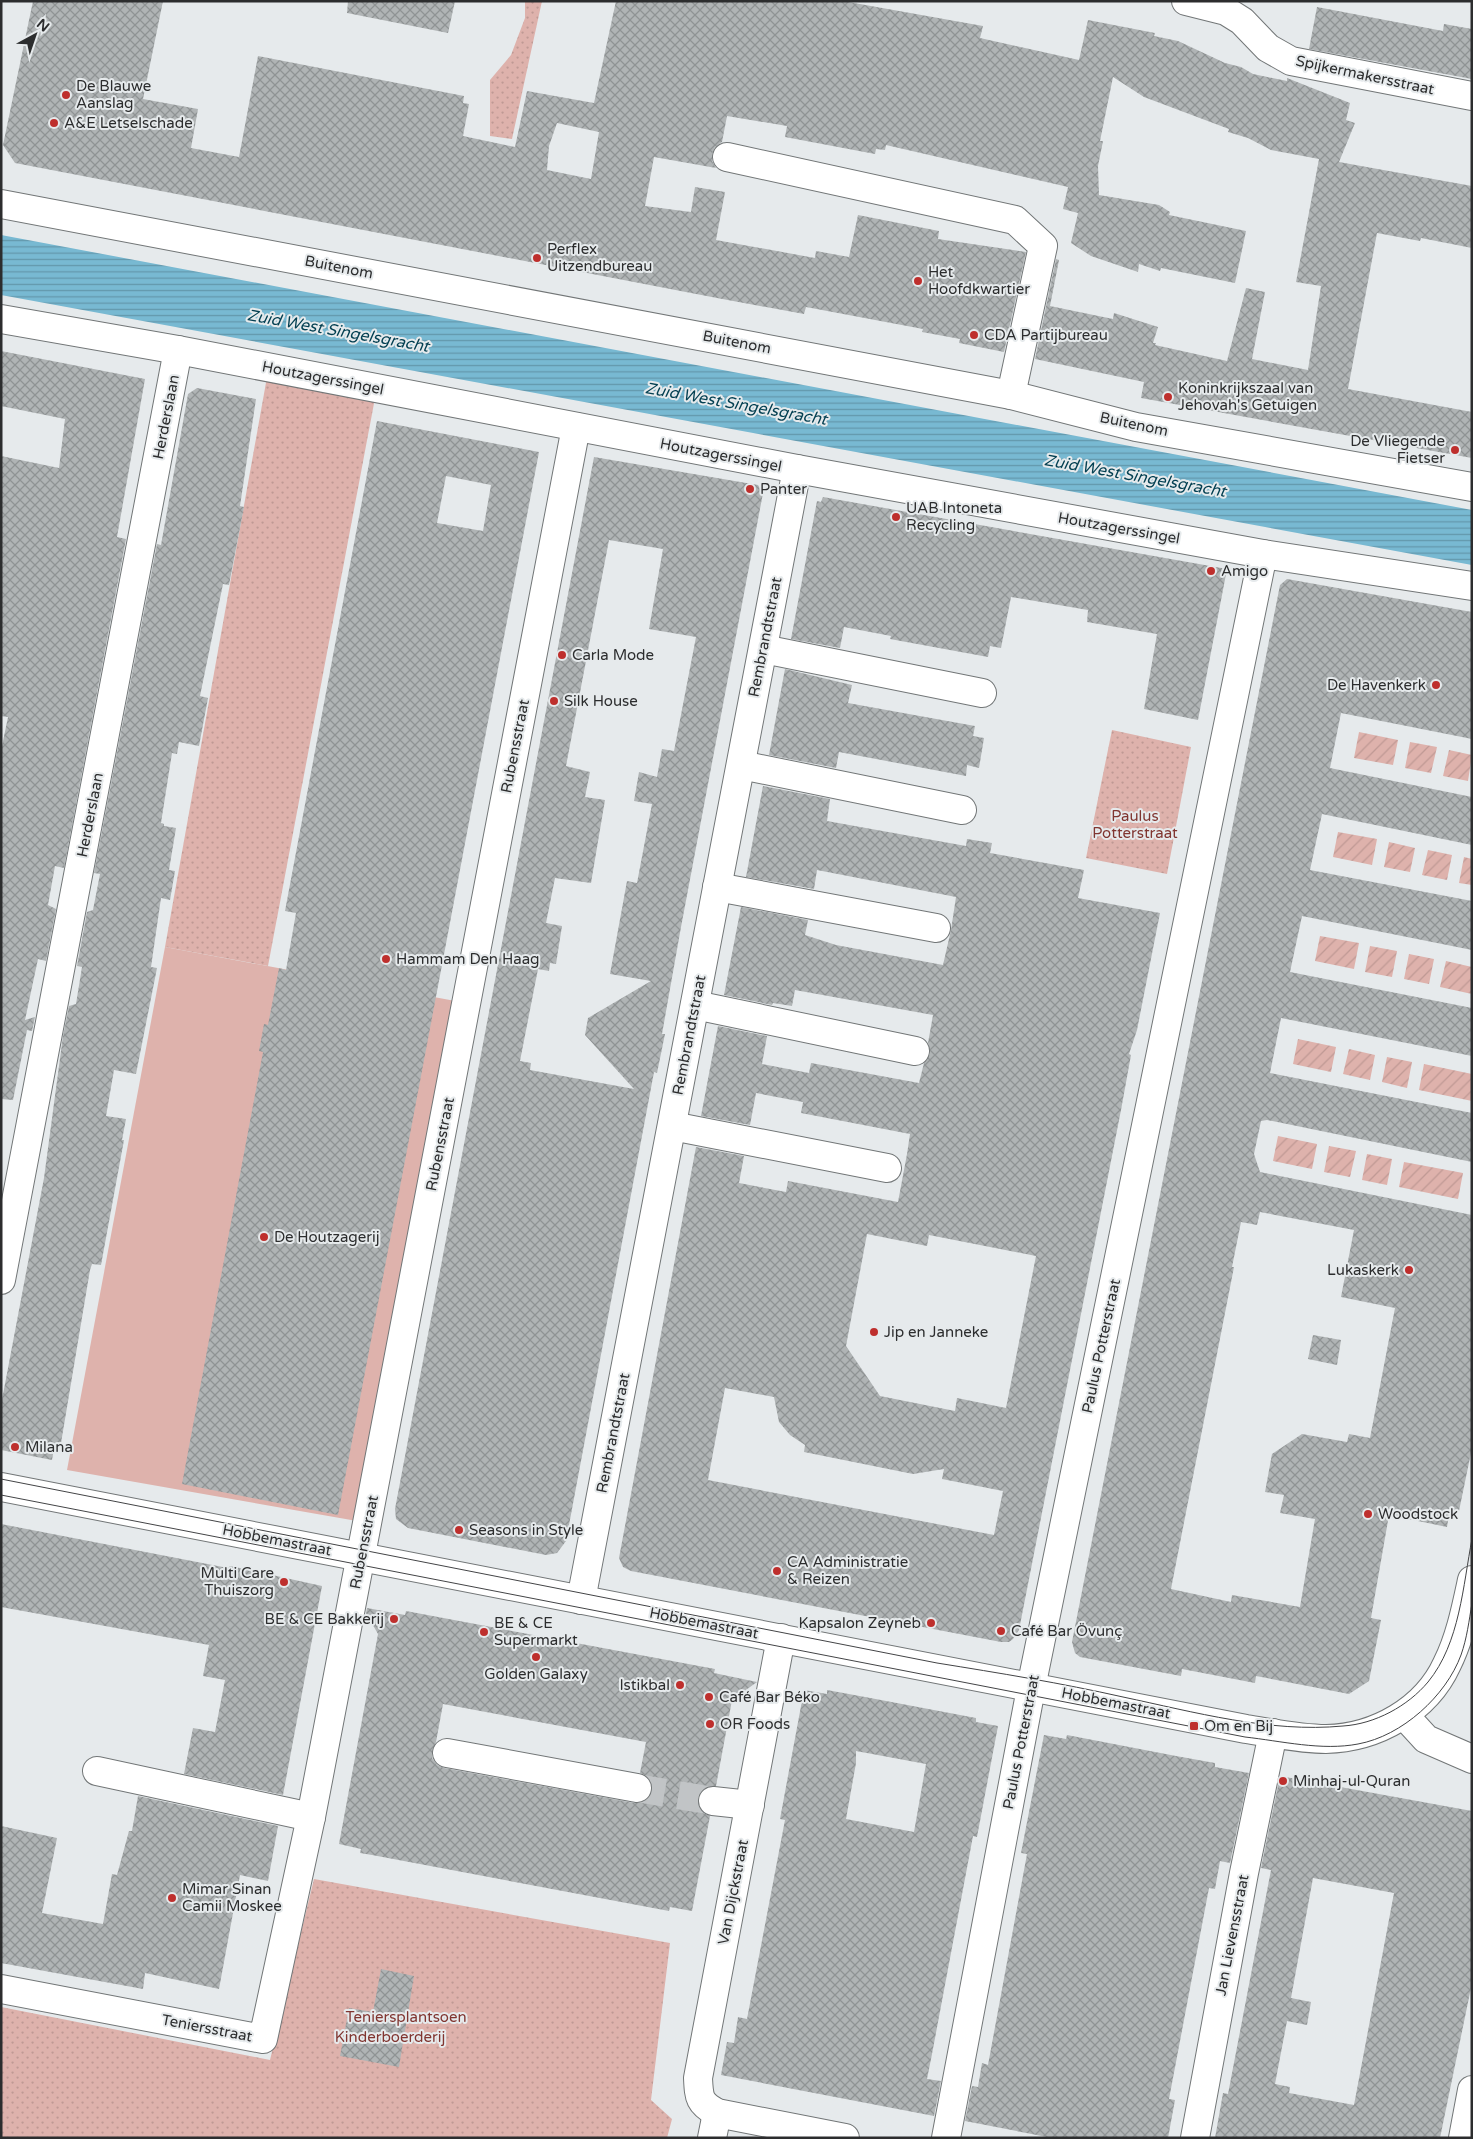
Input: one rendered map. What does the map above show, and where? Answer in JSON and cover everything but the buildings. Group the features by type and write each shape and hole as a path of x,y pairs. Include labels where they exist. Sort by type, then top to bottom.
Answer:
{"street":[{"name":"Spijkermakersstraat","path":"1186,1 1226,11 1242,21 1268,48 1291,61 1472,96"},
{"path":"727,157 1015,220 1043,246 1011,394"},
{"name":"Buitenom","path":"1,204 1011,394 1136,427 1472,487"},
{"name":"Houtzagerssingel","path":"1,319 178,350 797,469 1262,554 1472,586"},
{"name":"Herderslaan","path":"1,1280 178,350"},
{"name":"Rubensstraat","path":"302,1861 576,426"},
{"name":"Rembrandtstraat","path":"581,1600 797,469"},
{"name":"Paulus Potterstraat","path":"946,2138 1032,1686 1262,554"},
{"path":"763,648 982,693"},
{"path":"741,765 962,810"},
{"path":"718,887 936,928"},
{"path":"695,1005 915,1051"},
{"path":"672,1126 887,1168"},
{"name":"Hobbemastraat","path":"1,1487 1273,1733 1326,1739 1379,1730 1404,1715 1433,1686 1446,1666 1462,1624 1472,1580"},
{"name":"Van Dijckstraat","path":"714,2125 698,2094 698,2078 781,1638"},
{"path":"1404,1715 1426,1739 1472,1759"},
{"name":"Jan Lievensstraat","path":"1195,2138 1244,1873 1273,1733"},
{"path":"447,1753 637,1788"},
{"path":"98,1771 311,1817"},
{"path":"713,1801 750,1805"},
{"name":"Teniersstraat","path":"1,1989 264,2039 302,1861"},
{"path":"1463,2138 1472,2090"},
{"path":"714,2125 845,2138"}],"green space":[{"path":"525,1 542,1 512,139 490,136 490,80 511,55 525,18"},
{"path":"267,377 375,398 268,966 165,947"},
{"name":"Paulus Potterstraat","path":"1112,730 1191,747 1167,874 1086,858"},
{"path":"1359,732 1398,740 1393,765 1354,758"},
{"path":"1410,742 1437,747 1431,773 1405,768"},
{"path":"1449,750 1472,755 1468,781 1443,776"},
{"path":"1338,832 1377,839 1372,865 1333,857"},
{"path":"1389,842 1415,848 1410,872 1384,867"},
{"path":"1428,850 1452,855 1447,880 1422,875"},
{"path":"1464,857 1472,859 1472,885 1459,883"},
{"path":"1320,936 1359,943 1354,969 1315,961"},
{"path":"1370,946 1397,951 1392,977 1365,972"},
{"name":"De Houtzagerij","path":"165,947 466,1003 357,1521 67,1470"},
{"path":"1409,954 1434,959 1429,984 1404,979"},
{"path":"1446,961 1472,967 1472,994 1440,987"},
{"path":"1298,1039 1336,1047 1331,1072 1293,1064"},
{"path":"1349,1049 1375,1055 1370,1080 1343,1074"},
{"path":"1387,1057 1412,1062 1407,1088 1382,1082"},
{"path":"1424,1064 1472,1074 1472,1101 1419,1090"},
{"path":"1278,1136 1317,1144 1312,1169 1273,1161"},
{"path":"1329,1146 1356,1151 1350,1177 1324,1172"},
{"path":"1367,1154 1392,1159 1387,1185 1362,1180"},
{"path":"1404,1162 1463,1173 1458,1199 1399,1187"},
{"name":"Teniersplantsoen","path":"314,1879 670,1943 651,2100 672,2119 667,2138 1,2138 1,2007 270,2060"}],"water":[{"name":"Zuid West Singelsgracht","path":"1,235 1472,510 1472,565 1,295"}],"tunnel":[{"path":"637,1788 713,1801"}],"tram line":[{"path":"1,1479 937,1663 1076,1687 1205,1715 1288,1727 1343,1726 1367,1722 1401,1706 1420,1691 1439,1667 1454,1632 1463,1594 1472,1539"},
{"path":"1,1495 1245,1737 1316,1746 1344,1746 1374,1740 1406,1723 1420,1712 1445,1685 1454,1670 1465,1642 1472,1603"}],"place":[{"name":"De Blauwe Aanslag","path":"66,95"},
{"name":"A&E Letselschade","path":"54,123"},
{"name":"Perflex Uitzendbureau","path":"537,258"},
{"name":"Het Hoofdkwartier","path":"918,281"},
{"name":"CDA Partijbureau","path":"974,335"},
{"name":"Koninkrijkszaal van Jehovah's Getuigen","path":"1168,397"},
{"name":"De Vliegende Fietser","path":"1455,450"},
{"name":"Panter","path":"750,489"},
{"name":"UAB Intoneta Recycling","path":"896,517"},
{"name":"Amigo","path":"1211,571"},
{"name":"Carla Mode","path":"562,655"},
{"name":"De Havenkerk","path":"1436,685"},
{"name":"Silk House","path":"554,701"},
{"name":"Hammam Den Haag","path":"386,959"},
{"name":"De Houtzagerij","path":"264,1237"},
{"name":"Lukaskerk","path":"1409,1270"},
{"name":"Jip en Janneke","path":"874,1332"},
{"name":"Milana","path":"15,1447"},
{"name":"Woodstock","path":"1368,1514"},
{"name":"Seasons in Style","path":"459,1530"},
{"name":"CA Administratie & Reizen","path":"777,1571"},
{"name":"Multi Care Thuiszorg","path":"284,1582"},
{"name":"BE & CE Bakkerij","path":"394,1619"},
{"name":"Kapsalon Zeyneb","path":"931,1623"},
{"name":"Café Bar Övunç","path":"1001,1631"},
{"name":"BE & CE Supermarkt","path":"484,1632"},
{"name":"Golden Galaxy","path":"536,1657"},
{"name":"Istikbal","path":"680,1685"},
{"name":"Café Bar Béko","path":"709,1697"},
{"name":"OR Foods","path":"710,1724"},
{"name":"Om en Bij","path":"1194,1726"},
{"name":"Minhaj-ul-Quran","path":"1283,1781"},
{"name":"Mimar Sinan Camii Moskee","path":"172,1898"}],"park label":[{"name":"Kinderboerderij","path":"390,2037"}]}
